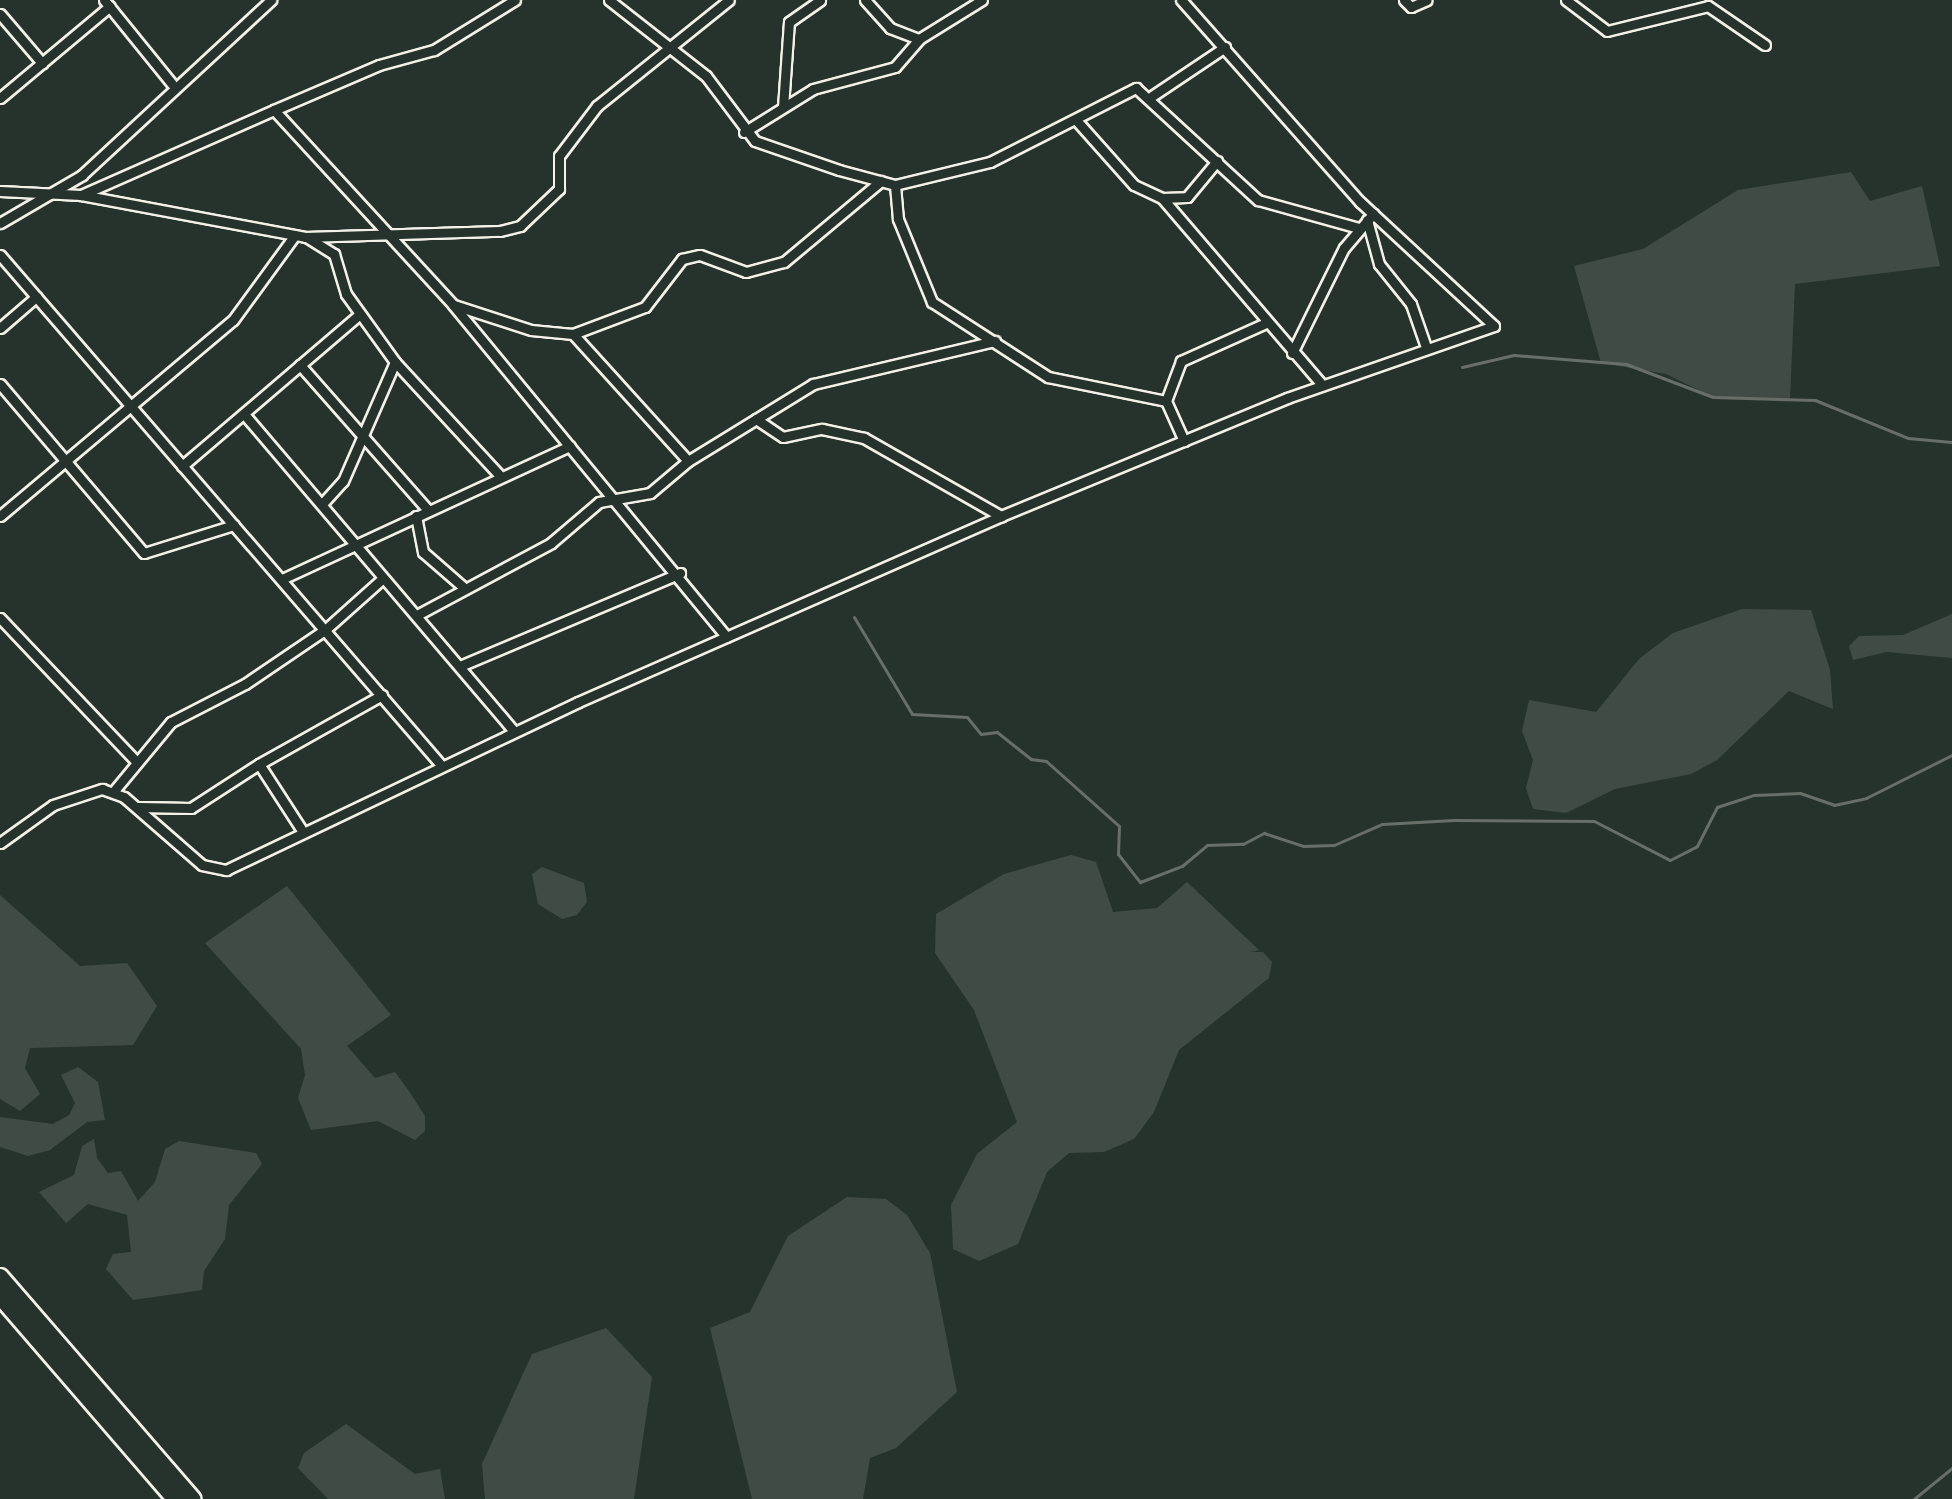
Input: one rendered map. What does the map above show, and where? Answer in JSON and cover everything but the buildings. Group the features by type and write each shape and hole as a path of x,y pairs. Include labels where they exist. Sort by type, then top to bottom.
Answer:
{"highway":[{"path":"0,1277 192,1499"},
{"path":"0,1296 175,1499"}],"street":[{"path":"0,223 50,196 98,161 172,84 271,0"},
{"path":"81,195 379,65 434,50 515,0"},
{"path":"609,0 706,76 744,132 768,147 895,185 990,162 1136,88 1152,96 1217,161 1265,203 1359,228"},
{"path":"0,191 50,196 81,195 300,236 520,226 559,189 559,156 597,106 729,0"},
{"path":"783,107 789,22 820,0"},
{"path":"865,0 890,28 919,39"},
{"path":"744,132 783,107 850,73 895,67 919,39 982,0"},
{"path":"0,843 76,793 113,792 135,806 212,870 303,832 514,731 1001,516 1322,385 1494,326 1370,217 1181,0"},
{"path":"1404,0 1411,7 1427,0"},
{"path":"1566,0 1607,31 1708,6 1765,45"},
{"path":"0,98 107,3 172,84"},
{"path":"0,14 42,63"},
{"path":"1152,96 1225,47"},
{"path":"274,110 453,305 680,573 727,637"},
{"path":"1076,120 1134,185 1162,198 1322,385"},
{"path":"1162,198 1187,197 1217,161"},
{"path":"453,305 531,330 573,334 645,307 682,259 700,255 766,271 881,181"},
{"path":"895,185 921,290 960,326 995,341 1076,387 1166,401"},
{"path":"1292,353 1359,228 1370,217"},
{"path":"1370,217 1379,264 1411,304 1426,347"},
{"path":"300,236 334,254 359,315 395,362 501,477"},
{"path":"1,512 233,320 300,236"},
{"path":"0,255 441,765"},
{"path":"0,328 36,297"},
{"path":"182,466 359,315"},
{"path":"1184,441 1166,401 1181,361 1266,323"},
{"path":"573,334 688,461"},
{"path":"417,615 462,586 551,543 591,508 615,498 650,493 688,461 819,382 995,341"},
{"path":"322,504 343,481 395,362"},
{"path":"300,365 426,508"},
{"path":"0,384 144,553 234,525"},
{"path":"244,414 514,731"},
{"path":"756,419 783,437 822,429 864,438 1001,516"},
{"path":"282,579 416,516 426,508 570,446"},
{"path":"416,516 427,559 462,586"},
{"path":"460,666 680,573"},
{"path":"113,792 134,759 171,722 230,693 326,629 383,578"},
{"path":"0,618 134,759"},
{"path":"135,806 191,808 259,764 382,695"},
{"path":"259,764 303,832"}],"shaded area":[{"path":"1851,172 1870,201 1922,186 1940,266 1795,284 1790,400 1713,397 1666,374 1601,363 1574,266 1643,249 1738,190"},
{"path":"1742,609 1811,610 1830,670 1833,709 1789,691 1717,760 1691,774 1615,789 1566,813 1533,809 1526,788 1533,760 1522,731 1529,700 1596,712 1639,659 1673,633"},
{"path":"1952,614 1952,658 1886,652 1853,660 1849,646 1859,636 1903,635"},
{"path":"1071,855 1096,862 1113,912 1157,908 1187,882 1259,950 1251,952 1263,952 1272,962 1269,978 1179,1050 1154,1112 1134,1139 1104,1152 1069,1153 1047,1172 1018,1244 979,1261 953,1249 951,1205 977,1154 1017,1122 974,1010 935,953 936,914 1004,874"},
{"path":"542,867 584,883 587,902 577,915 562,919 538,904 532,874"},
{"path":"287,886 391,1015 347,1046 375,1078 395,1072 409,1091 425,1116 425,1131 415,1140 378,1121 311,1130 298,1098 305,1075 301,1049 205,943"},
{"path":"0,895 80,966 127,963 157,1006 133,1045 30,1048 25,1068 40,1094 20,1111 0,1099"},
{"path":"78,1067 98,1082 105,1120 87,1122 50,1150 28,1156 0,1147 0,1117 53,1124 69,1115 75,1103 61,1075"},
{"path":"94,1139 97,1158 108,1173 121,1171 138,1201 155,1182 165,1149 179,1141 256,1153 262,1164 229,1205 225,1239 204,1271 202,1290 133,1300 106,1269 113,1254 131,1252 127,1215 88,1204 66,1223 39,1192 74,1175 82,1146"},
{"path":"847,1197 886,1199 907,1215 930,1253 957,1392 896,1448 870,1458 863,1499 752,1499 710,1328 750,1312 788,1236"},
{"path":"606,1328 652,1377 634,1499 485,1499 482,1464 532,1354"},
{"path":"346,1424 415,1474 440,1469 445,1499 328,1499 298,1468 304,1453"}],"waterway":[{"path":"1462,367 1514,355 1626,364 1713,397 1815,400 1908,438 1952,442"},
{"path":"854,617 912,714 967,717 981,734 997,732 1031,759 1046,761 1119,826 1118,854 1140,882 1182,866 1207,845 1243,844 1264,833 1303,846 1334,845 1382,824 1454,820 1594,821 1670,860 1697,846 1717,807 1754,795 1800,793 1834,805 1866,798 1952,755"},
{"path":"1914,1499 1952,1468"}]}
